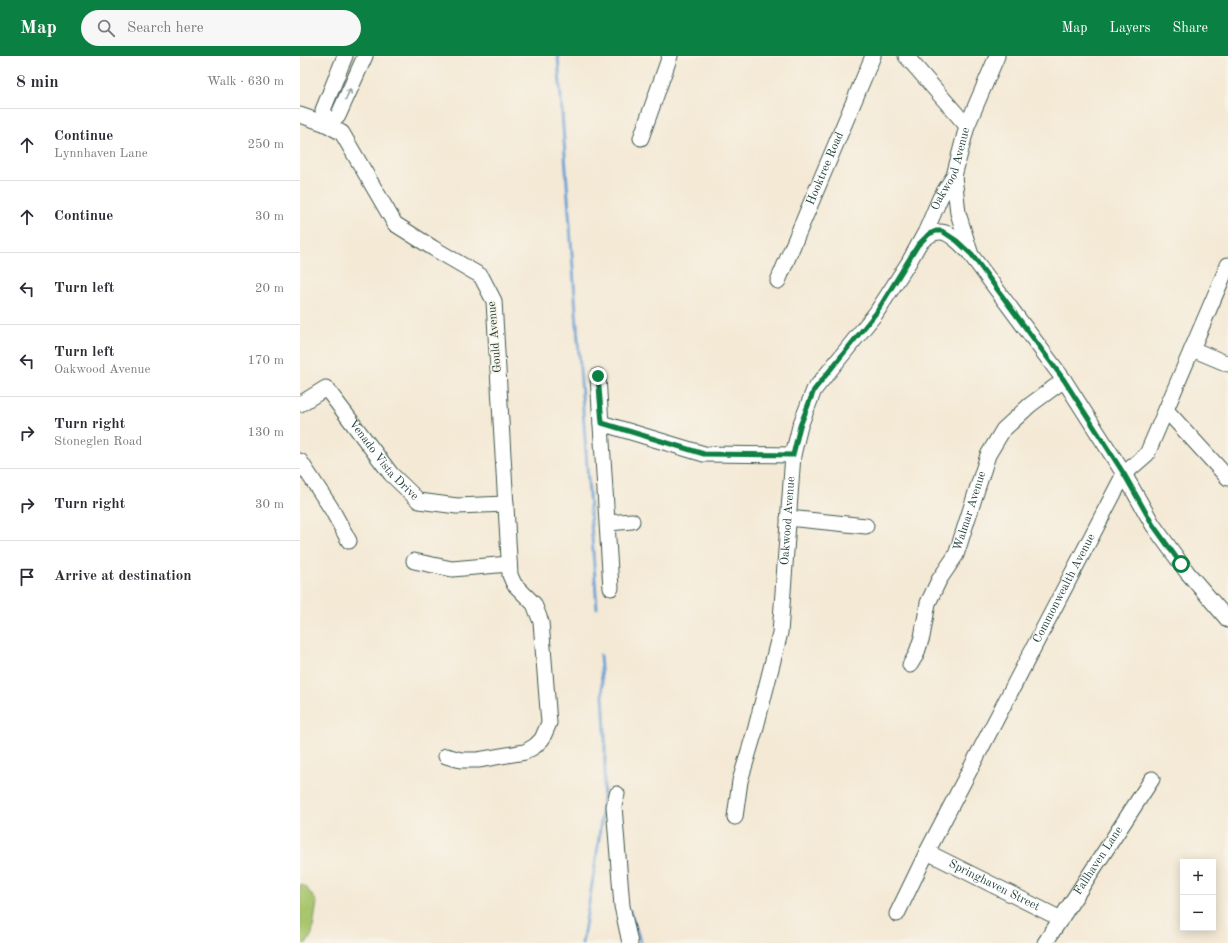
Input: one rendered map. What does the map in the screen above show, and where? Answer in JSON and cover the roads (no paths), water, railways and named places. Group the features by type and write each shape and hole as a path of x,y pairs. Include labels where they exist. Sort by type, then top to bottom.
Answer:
{"street":[{"path":"345,56 323,110 326,124 338,116 365,56"},
{"path":"641,138 670,56"},
{"name":"Hooktree Road","path":"778,281 874,56"},
{"path":"906,56 968,126"},
{"name":"Oakwood Avenue","path":"735,817 740,781 755,731 780,633 793,455 800,426 814,390 876,313 918,245 940,198 954,176 968,126 997,56"},
{"name":"Gould Avenue","path":"300,115 326,124 342,133 395,224 481,276 494,301 510,570"},
{"path":"954,176 958,213 972,255"},
{"path":"918,245 929,234 936,231 942,231 957,241 972,255 1064,380 1124,474 1153,525 1187,572 1228,620"},
{"name":"Commonwealth Avenue","path":"897,914 1124,474 1147,454 1228,265"},
{"path":"1192,349 1228,364"},
{"path":"598,376 611,588"},
{"name":"Walmar Avenue","path":"910,665 916,655 922,637 928,604 939,580 958,550 988,455 1003,430 1030,405 1064,380"},
{"name":"Venado Vista Drive","path":"300,404 326,388 391,474 419,501 457,506 506,504"},
{"path":"1166,410 1228,478"},
{"path":"602,423 704,454 793,455"},
{"path":"300,460 331,508 349,541"},
{"path":"788,518 866,526"},
{"path":"608,523 632,521"},
{"path":"414,561 452,569 510,570 514,584 534,604 542,622 549,723 542,739 535,746 525,752 478,760 461,760 446,756"},
{"name":"Fallhaven Lane","path":"1045,943 1152,779"},
{"path":"617,794 614,806 622,906 630,943"},
{"name":"Springhaven Street","path":"928,852 1061,919"}],"waterway":[{"path":"558,56 597,608"},
{"path":"582,943 598,848 603,800 605,728 600,655"},
{"path":"630,911 641,943"}]}
